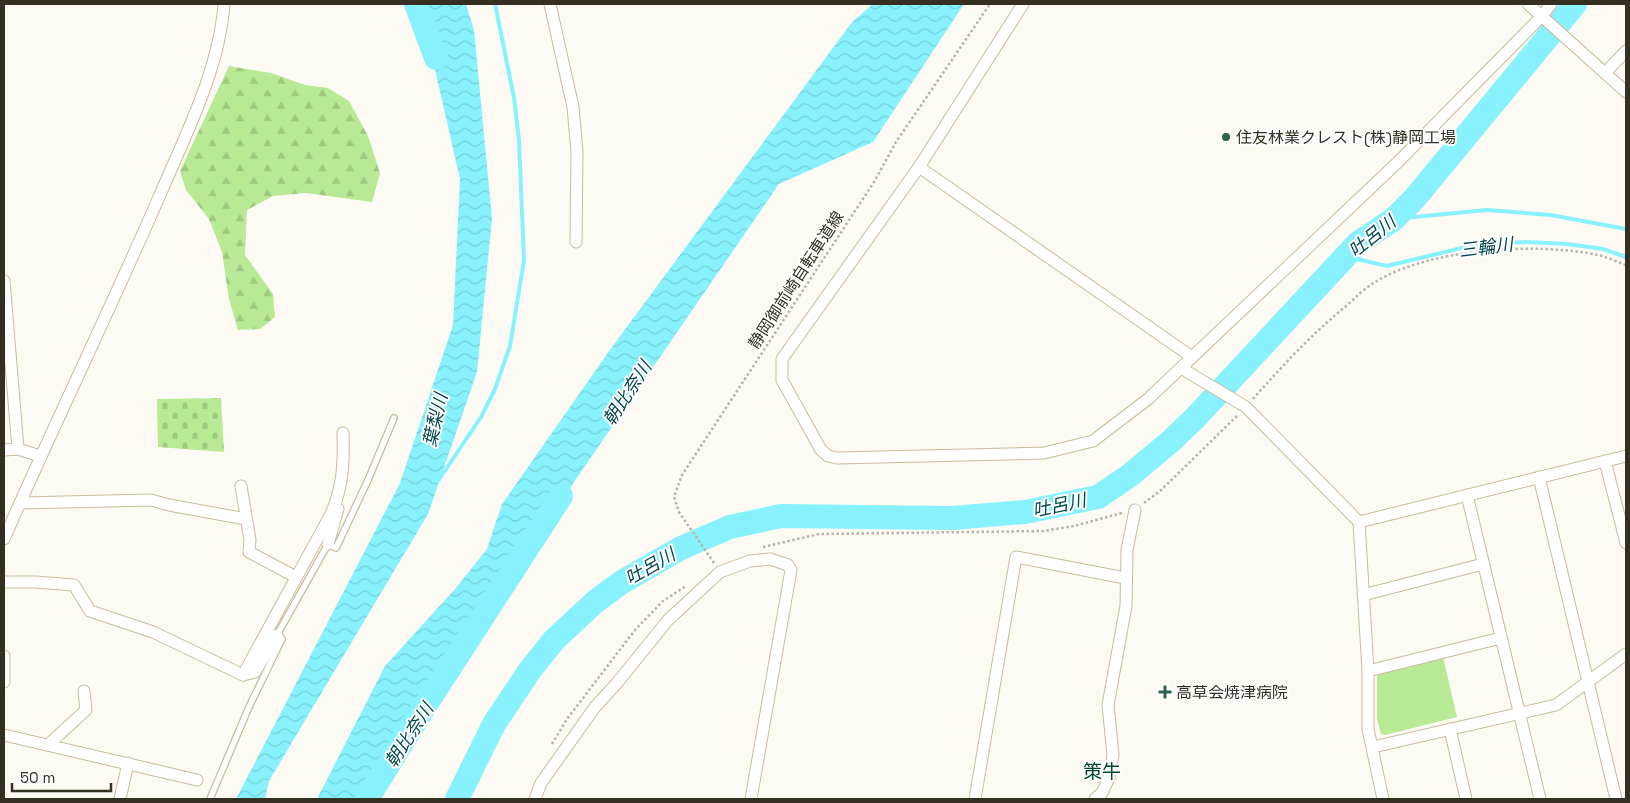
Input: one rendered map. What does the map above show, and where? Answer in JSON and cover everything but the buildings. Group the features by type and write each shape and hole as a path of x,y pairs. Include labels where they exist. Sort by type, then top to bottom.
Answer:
{"street":[{"path":"4,539 40,456 149,220 198,105 216,53 224,4"},
{"path":"550,4 573,107 577,152 576,242"},
{"path":"1023,4 920,167 782,359 782,380 822,450 828,456 837,458 1044,452 1093,441 1148,399 1398,162 1542,16 1551,4"},
{"path":"1528,4 1626,92"},
{"path":"1605,73 1626,51"},
{"path":"920,167 1192,357"},
{"path":"4,281 18,449"},
{"path":"1181,368 1246,407 1359,522 1368,671 1368,729 1383,799"},
{"path":"328,544 337,518 344,465 343,433"},
{"path":"4,450 18,449 40,456"},
{"path":"1359,522 1626,456"},
{"path":"1605,461 1626,543"},
{"path":"1539,477 1616,799"},
{"path":"241,486 250,540 249,552 296,577"},
{"path":"243,675 340,495"},
{"path":"1467,495 1540,799"},
{"path":"20,503 151,500 169,506 246,518"},
{"path":"1095,799 1102,793 1109,778 1113,755 1108,705 1126,606 1127,550 1135,510"},
{"path":"975,799 1016,557 1126,578"},
{"path":"536,799 540,783 595,707 618,683 668,620 720,572 750,561 770,559 788,565 791,570 751,799"},
{"path":"1363,595 1484,564"},
{"path":"4,582 36,582 74,586 90,611 153,632 243,675 255,672 277,635"},
{"path":"1368,671 1502,638"},
{"path":"1373,747 1556,705 1626,654"},
{"path":"4,656 4,682"},
{"path":"50,744 86,710 84,691"},
{"path":"1450,729 1466,799"},
{"path":"4,735 50,744 197,780"},
{"path":"120,799 128,763"}],"lane":[{"path":"210,799 249,707 282,639 277,635 328,544 336,548 368,480 394,418"}],"path":[{"name":"静岡御前崎自転車道線","path":"720,572 679,512 674,497 682,476 874,182 896,142 990,4"},
{"path":"762,547 819,534 1044,531 1074,526 1135,510 1160,491 1246,407 1291,356 1334,316 1371,284 1396,270 1450,256 1500,249 1546,248 1598,255 1626,265"}],"green space":[{"path":"229,66 271,73 305,85 328,88 349,101 368,136 380,173 372,202 306,193 273,196 247,210 245,255 273,294 275,317 260,329 238,330 229,299 222,252 209,219 186,190 180,171"},
{"path":"221,398 224,452 158,447 157,399"},
{"path":"1443,657 1457,717 1385,735 1381,734 1377,719 1377,677 1379,674"}],"water":[{"path":"420,4 466,4 474,30 492,218 477,372 428,514 269,781 265,799 236,799 400,483 453,325 460,179"},
{"path":"873,4 964,4 873,142 779,184 413,716 379,799 317,799 385,666 455,589 487,549 502,504 612,347 852,22"}],"waterway":[{"name":"葉梨川","path":"416,4 436,58"},
{"path":"438,481 481,417 495,389 510,346 524,260 519,140 514,98 495,4"},
{"name":"吐呂川","path":"457,799 494,724 530,670 554,640 596,601 622,582 681,548 730,527 781,516 952,518 1025,512 1098,497 1129,476 1195,418 1358,243 1394,219 1415,198 1575,4"},
{"path":"1394,219 1487,210 1551,215 1626,229"},
{"name":"三輪川","path":"1348,257 1387,266 1474,245 1526,242 1567,244 1603,249 1626,257"},
{"name":"朝比奈川","path":"367,799 561,496"}],"place":[{"name":"住友林業クレスト(株)静岡工場","path":"1226,137"},
{"name":"高草会焼津病院","path":"1165,692"}],"district":[{"name":"策牛","path":"1102,771"}]}
